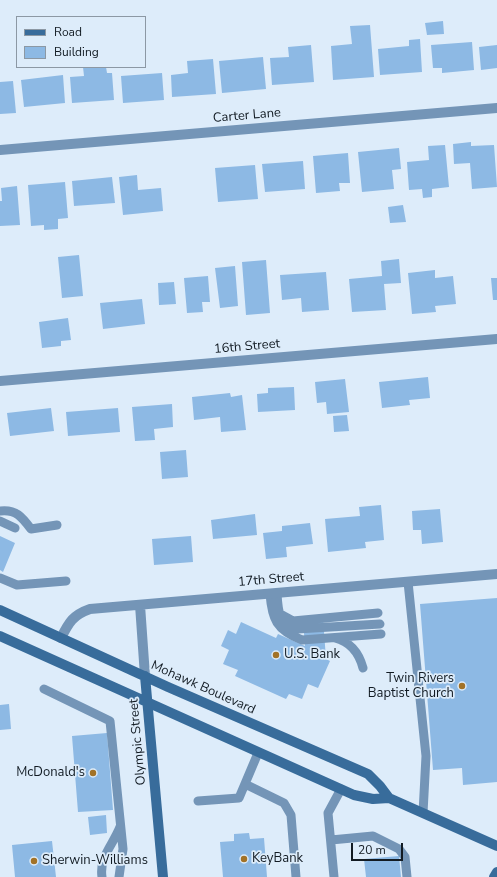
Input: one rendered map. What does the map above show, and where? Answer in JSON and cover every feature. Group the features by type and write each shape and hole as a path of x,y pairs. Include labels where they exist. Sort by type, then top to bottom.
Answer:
{"main road":[{"name":"Mohawk Boulevard","path":"0,610 145,676 368,774 389,798"},
{"name":"Mohawk Boulevard","path":"0,636 354,795 373,799 389,798 497,846"},
{"name":"Olympic Street","path":"145,676 163,877"},
{"path":"494,877 497,872"}],"street":[{"name":"Carter Lane","path":"0,150 497,108"},
{"name":"16th Street","path":"0,381 497,339"},
{"name":"17th Street","path":"61,638 69,620 90,609 497,574"},
{"name":"Olympic Street","path":"140,604 145,676"}],"lane":[{"path":"0,511 14,512 21,516 31,529 57,525"},
{"path":"0,521 15,528"},
{"path":"0,578 17,585 66,581"},
{"path":"408,582 426,756 423,813"},
{"path":"273,593 280,618 289,626 297,630 380,624"},
{"path":"273,593 271,610 281,629 291,636 302,640 381,634"},
{"path":"278,609 282,616 293,621 378,613"},
{"path":"331,638 342,640 357,652 364,668"},
{"path":"44,689 110,720 123,849 118,877"},
{"path":"198,801 239,798 258,753"},
{"path":"244,784 284,803 291,815 296,877"},
{"path":"334,877 328,813 341,789"},
{"path":"102,877 100,866 103,858 116,838 121,825"},
{"path":"331,840 374,836 399,848 405,857 406,877"}],"building":[{"path":"443,21 444,34 427,35 425,23"},
{"path":"370,25 374,77 333,80 331,46 352,44 350,26"},
{"path":"420,39 422,72 380,75 378,49 409,46 409,40"},
{"path":"472,42 474,70 442,73 442,68 433,68 431,45"},
{"path":"311,45 314,82 272,85 270,58 289,57 288,47"},
{"path":"497,45 497,68 481,70 479,47"},
{"path":"263,57 266,89 222,93 219,61"},
{"path":"213,59 216,94 172,97 171,75 188,73 187,61"},
{"path":"83,68 106,68 107,73 112,73 114,100 72,103 70,77 84,76"},
{"path":"162,73 164,100 123,103 121,76"},
{"path":"63,75 65,103 24,107 21,80"},
{"path":"13,81 16,113 0,114 0,82"},
{"path":"471,142 471,146 494,145 497,187 472,189 470,163 454,164 453,144"},
{"path":"445,145 449,187 432,189 432,197 423,198 422,189 409,190 407,162 429,160 428,146"},
{"path":"399,148 401,169 392,170 394,189 362,192 358,152"},
{"path":"348,153 350,183 339,183 340,191 316,193 313,156"},
{"path":"303,161 305,189 265,192 262,164"},
{"path":"255,165 258,199 218,202 215,168"},
{"path":"137,175 138,190 161,188 163,211 123,215 119,177"},
{"path":"112,177 115,203 74,206 72,181"},
{"path":"65,182 68,218 58,219 58,229 44,230 44,225 31,226 28,185"},
{"path":"17,186 20,225 0,226 0,201 2,201 1,188"},
{"path":"403,205 406,222 390,223 388,207"},
{"path":"79,255 83,296 62,298 58,257"},
{"path":"399,259 401,283 384,284 386,310 352,312 349,279 382,276 381,261"},
{"path":"266,260 270,313 246,315 242,262"},
{"path":"235,266 238,306 220,308 215,268"},
{"path":"435,270 435,278 453,276 456,304 435,306 436,312 412,314 408,273"},
{"path":"326,272 329,310 302,312 301,298 282,300 280,275"},
{"path":"208,276 210,302 202,302 203,312 187,313 184,278"},
{"path":"491,278 497,278 497,300 493,300"},
{"path":"174,282 176,304 159,305 158,283"},
{"path":"142,299 145,324 103,329 100,303"},
{"path":"68,318 71,340 61,341 61,346 42,348 39,322"},
{"path":"428,377 430,398 409,400 410,405 382,408 379,382"},
{"path":"345,379 349,412 327,414 326,402 317,403 315,382"},
{"path":"294,387 295,410 258,412 257,394 268,393 268,388"},
{"path":"230,393 231,397 242,395 246,430 221,432 220,417 194,420 192,397"},
{"path":"172,404 173,427 154,429 155,440 135,441 132,407"},
{"path":"51,408 54,431 10,436 7,413"},
{"path":"118,408 120,432 68,436 66,412"},
{"path":"347,415 349,431 334,432 333,416"},
{"path":"186,450 188,477 162,479 160,452"},
{"path":"381,505 384,540 365,542 366,548 328,552 325,519 360,516 359,507"},
{"path":"440,509 443,542 422,544 421,530 413,530 412,511"},
{"path":"255,514 257,535 213,539 211,520"},
{"path":"310,523 313,544 286,547 287,557 266,559 263,533 282,531 282,526"},
{"path":"0,536 15,543 3,572 0,570"},
{"path":"191,536 193,562 154,565 152,539"},
{"name":"Twin Rivers Baptist Church","path":"497,598 497,782 463,785 462,768 433,770 420,604"},
{"name":"U.S. Bank","path":"323,618 326,659 330,661 318,688 308,684 302,699 289,694 286,699 235,676 238,670 223,664 229,650 221,646 228,630 236,634 241,622 276,638 278,634 305,646 303,620"},
{"path":"9,704 11,729 0,730 0,705"},
{"name":"McDonald's","path":"107,733 113,810 78,812 72,736"},
{"path":"106,815 107,833 90,835 88,817"},
{"name":"KeyBank","path":"249,833 250,839 264,838 267,877 223,877 220,842 234,841 234,834"},
{"name":"Sherwin-Williams","path":"52,841 56,877 15,877 12,845"},
{"path":"399,856 401,877 366,877 364,859"}],"place":[{"name":"U.S. Bank","path":"276,655"},
{"name":"Twin Rivers Baptist Church","path":"462,686"},
{"name":"McDonald's","path":"93,773"},
{"name":"KeyBank","path":"244,859"},
{"name":"Sherwin-Williams","path":"34,861"}]}
